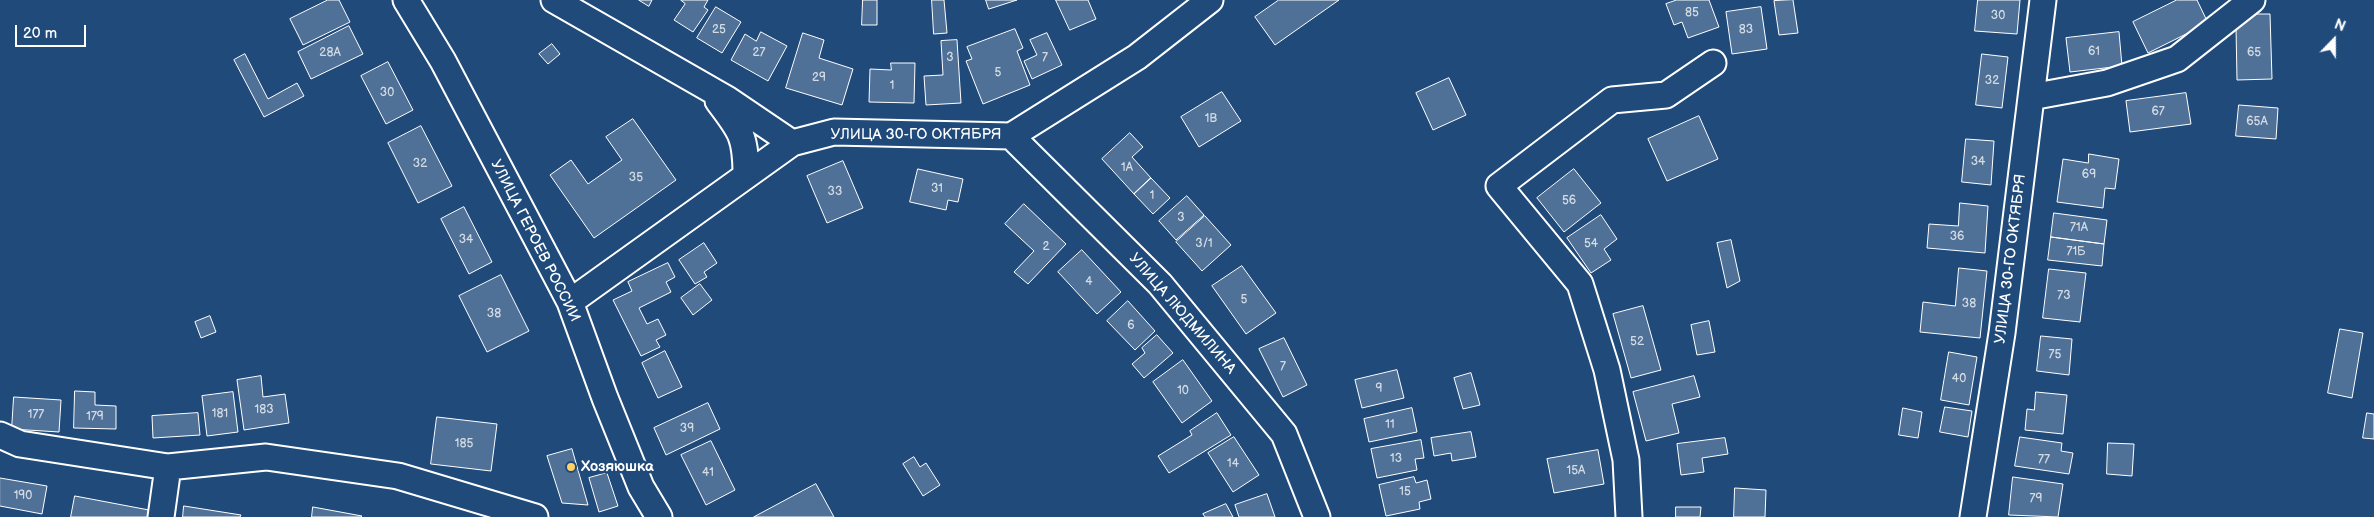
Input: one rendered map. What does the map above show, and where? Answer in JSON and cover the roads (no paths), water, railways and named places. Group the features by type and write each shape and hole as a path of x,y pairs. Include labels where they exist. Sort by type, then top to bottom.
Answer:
{"street":[{"name":"УЛИЦА ГЕРОЕВ РОССИИ","path":"406,0 442,60 570,302 605,398 641,487 659,517"},
{"path":"554,0 709,89 792,143 570,302"},
{"name":"УЛИЦА 30-ГО ОКТЯБРЯ","path":"792,143 834,132 1011,136 1137,57 1210,0"},
{"name":"УЛИЦА 30-ГО ОКТЯБРЯ","path":"1973,517 2002,333 2043,0"},
{"path":"2031,97 2107,83 2177,59 2252,0"},
{"path":"1629,517 1626,460 1607,370 1580,284 1499,186 1612,100 1666,95 1713,64"},
{"path":"709,89 737,126 746,147 746,175"},
{"name":"УЛИЦА ЛЮДМИЛИНА","path":"1011,136 1160,284 1284,434 1317,517"},
{"path":"0,435 20,444 168,467 266,458 398,476 535,517"},
{"path":"161,517 168,467"}],"place":[{"name":"Хозяюшка","path":"571,467"}]}
